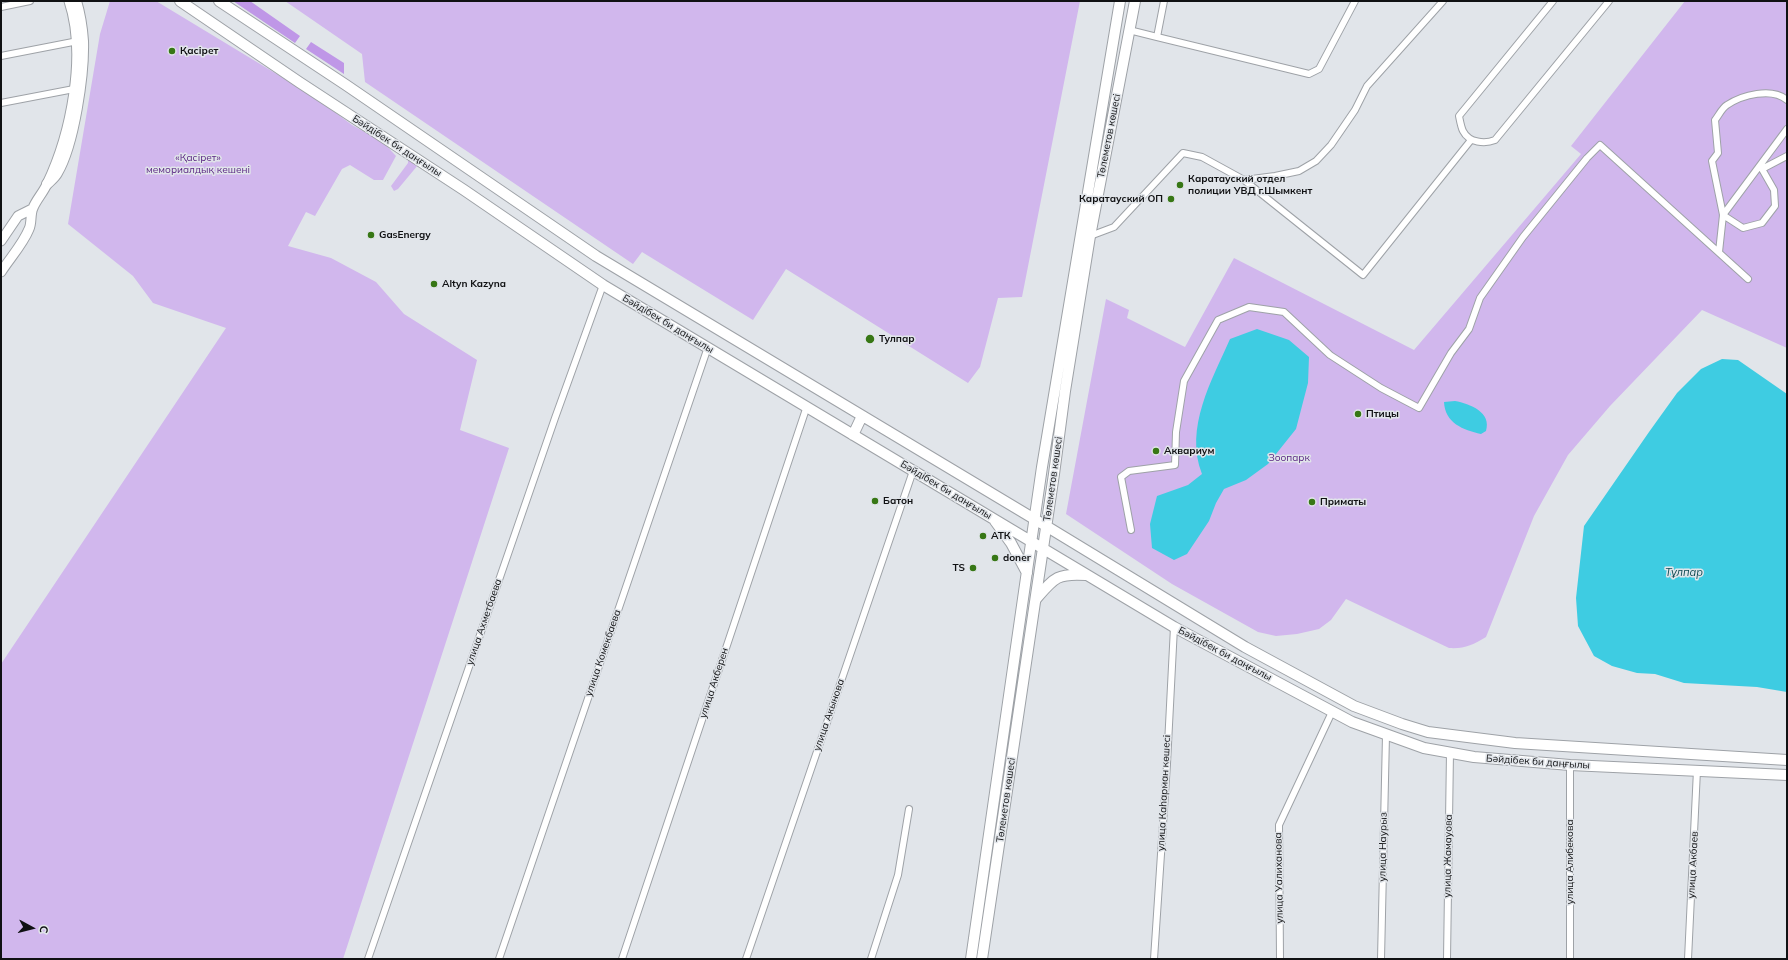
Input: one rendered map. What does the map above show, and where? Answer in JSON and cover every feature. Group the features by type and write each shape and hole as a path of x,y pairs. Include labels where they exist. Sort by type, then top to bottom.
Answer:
{"main road":[{"path":"1,272 30,228 32,209 47,184 67,124 77,67 78,41 75,18 70,1"},
{"path":"47,184 57,175 64,159 80,89 83,41 76,1"},
{"name":"Бәйдібек би даңғылы","path":"180,1 603,285 1174,627 1332,712 1386,735 1424,748 1474,757 1570,765 1787,775"},
{"name":"Бәйдібек би даңғылы","path":"219,1 346,85 596,256 1252,650 1354,706 1417,729 1475,739 1515,743 1787,760"},
{"name":"Төлеметов көшесі","path":"971,959 1034,518 1120,1"},
{"name":"Төлеметов көшесі","path":"982,959 1036,599 1065,391 1090,236 1135,1"},
{"path":"1,241 18,216 32,209"},
{"path":"853,435 862,416"},
{"path":"992,518 1011,543 1026,573"},
{"path":"1036,599 1057,578 1065,574 1088,575"}],"street":[{"path":"1,6 30,1"},
{"path":"1157,37 1164,1"},
{"path":"1129,30 1309,74 1319,69 1355,1"},
{"path":"1244,180 1299,171 1316,161 1331,144 1355,110 1367,86 1443,1"},
{"path":"1553,1 1459,116 1464,132 1471,140 1487,143 1495,140 1609,1"},
{"path":"1,56 78,41"},
{"path":"1,103 74,89"},
{"path":"1719,252 1723,214 1712,161 1718,153 1715,120 1726,105 1745,97 1766,93 1782,96 1787,100"},
{"path":"1723,214 1787,129"},
{"path":"1090,236 1114,227 1183,153 1202,157 1244,180 1363,275 1471,140"},
{"path":"1131,530 1121,477 1130,471 1175,465 1176,432 1184,381 1218,320 1249,307 1284,312 1330,355 1381,388 1419,408 1447,359 1469,329 1480,298 1523,236 1587,158 1600,145 1748,279"},
{"path":"1723,214 1743,228 1762,223 1774,206 1774,190 1762,169 1787,156"},
{"name":"улица Ахметбаева","path":"368,959 555,418 603,285"},
{"name":"улица Комекбаева","path":"499,959 708,347"},
{"name":"улица Акберен","path":"622,959 807,406"},
{"name":"улица Акынова","path":"746,959 913,471"},
{"name":"улица Каһарман көшесі","path":"1154,959 1167,764 1174,627"},
{"name":"улица Уалиханова","path":"1280,959 1279,825 1332,712"},
{"name":"улица Наурыз","path":"1381,959 1386,735"},
{"name":"улица Жамауова","path":"1447,959 1450,752"},
{"name":"улица Алибекова","path":"1570,765 1570,959"},
{"name":"улица Акбаев","path":"1688,959 1697,770"},
{"path":"871,959 898,875 909,809"}],"green space":[{"name":"«Қасірет» мемориалдық кешені","path":"110,1 156,1 313,96 352,125 383,142 396,156 383,180 374,180 350,165 342,169 315,216 306,212 288,246 331,258 376,282 404,314 477,360 460,430 509,448 343,959 1,959 1,664 226,328 153,303 133,276 68,224 100,34"},
{"path":"285,1 1080,1 1022,297 998,298 980,367 968,383 786,269 753,320 642,252 633,264 365,82 362,54"},
{"name":"Зоопарк","path":"1685,1 1787,1 1787,348 1702,310 1610,406 1568,455 1534,516 1486,637 1468,646 1449,648 1346,599 1331,620 1319,629 1297,634 1276,636 1258,632 1172,584 1066,514 1106,299 1129,310 1127,318 1185,347 1234,258 1414,350 1581,154 1571,146"},
{"path":"408,157 418,165 398,189 394,191 391,186 408,163"}],"shaded area":[{"path":"233,1 250,1 300,36 295,43"},
{"path":"311,42 344,63 344,74 306,49"}],"water":[{"path":"1257,329 1289,340 1309,357 1308,383 1296,429 1268,464 1246,480 1224,489 1216,503 1209,521 1187,554 1174,560 1152,548 1150,524 1157,496 1188,485 1202,474 1197,457 1196,439 1202,405 1208,388 1230,339"},
{"name":"Тұлпар","path":"1722,359 1738,360 1787,394 1787,692 1757,687 1684,683 1655,674 1637,673 1612,666 1594,656 1578,626 1576,598 1584,526 1677,393 1701,369"},
{"path":"1455,401 1467,404 1483,414 1487,424 1486,431 1481,434 1474,432 1462,428 1451,420 1445,409 1444,402"}],"place":[{"name":"Қасірет","path":"172,51"},
{"name":"Каратауский отдел полиции УВД г.Шымкент","path":"1180,185"},
{"name":"Каратауский ОП","path":"1171,199"},
{"name":"GasEnergy","path":"371,235"},
{"name":"Altyn Kazyna","path":"434,284"},
{"name":"Тулпар","path":"870,339"},
{"name":"Птицы","path":"1358,414"},
{"name":"Аквариум","path":"1156,451"},
{"name":"Батон","path":"875,501"},
{"name":"Приматы","path":"1312,502"},
{"name":"АТК","path":"983,536"},
{"name":"doner","path":"995,558"},
{"name":"TS","path":"973,568"}]}
